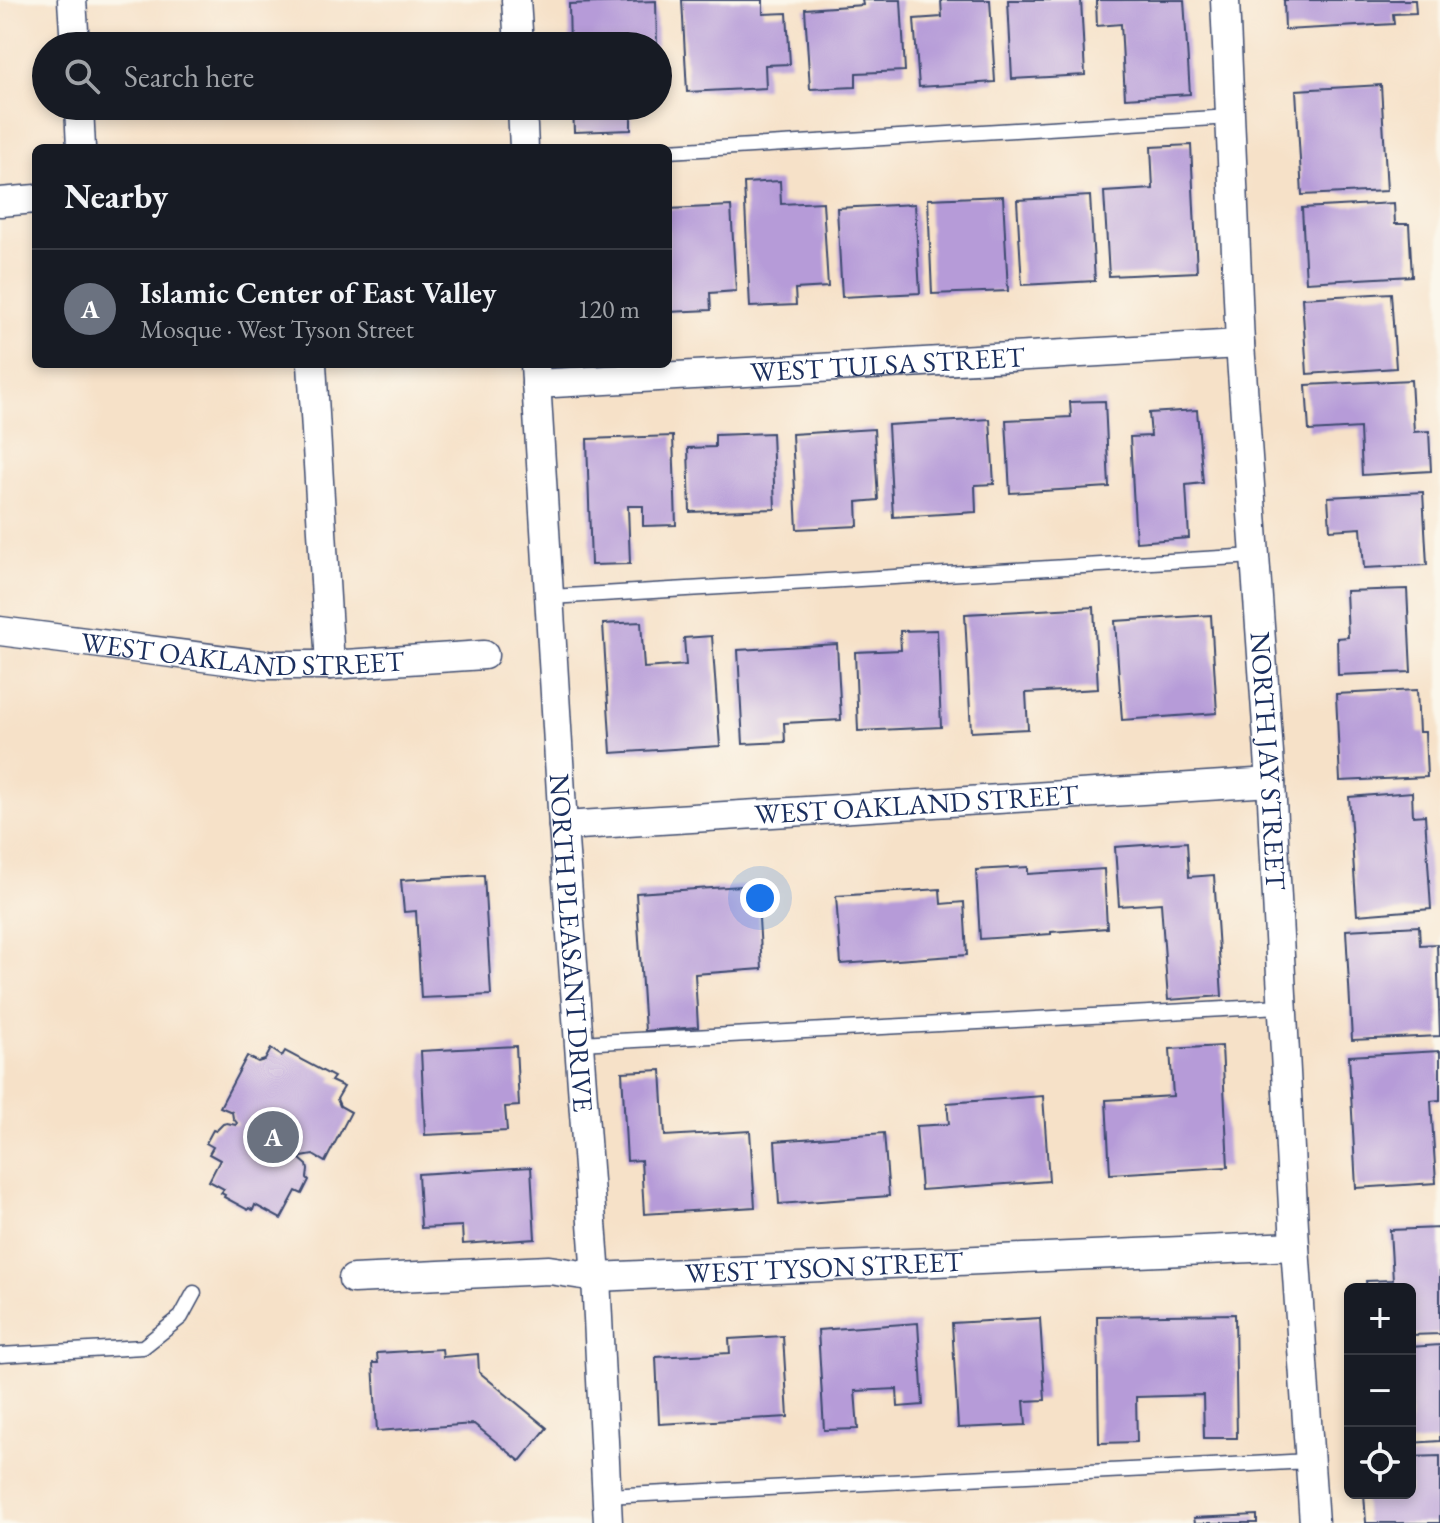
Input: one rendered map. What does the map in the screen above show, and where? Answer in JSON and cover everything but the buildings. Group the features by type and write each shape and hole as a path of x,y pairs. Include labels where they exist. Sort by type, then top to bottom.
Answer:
{"street":[{"path":"72,0 74,32"},
{"path":"516,0 518,32"},
{"name":"NORTH JAY STREET","path":"1225,0 1240,344 1271,782 1295,1246 1314,1523"},
{"path":"80,120 81,144"},
{"path":"523,120 524,144"},
{"path":"0,202 32,199"},
{"name":"WEST TULSA STREET","path":"536,374 1240,344"},
{"path":"312,368 330,665"},
{"name":"NORTH PLEASANT DRIVE","path":"536,374 563,826 596,1277 607,1510"},
{"name":"WEST OAKLAND STREET","path":"0,631 265,665 330,665 484,655"},
{"name":"WEST OAKLAND STREET","path":"563,826 1271,782"},
{"name":"WEST TYSON STREET","path":"353,1279 549,1270 596,1277 1295,1246"}],"lane":[{"path":"672,151 1231,117"},
{"path":"550,597 1255,556"},
{"path":"579,1043 1283,1006"},
{"path":"0,1355 143,1347 181,1317 194,1293"},
{"path":"607,1510 1309,1461"}],"place":[{"name":"Islamic Center of East Valley","path":"273,1137"}]}
